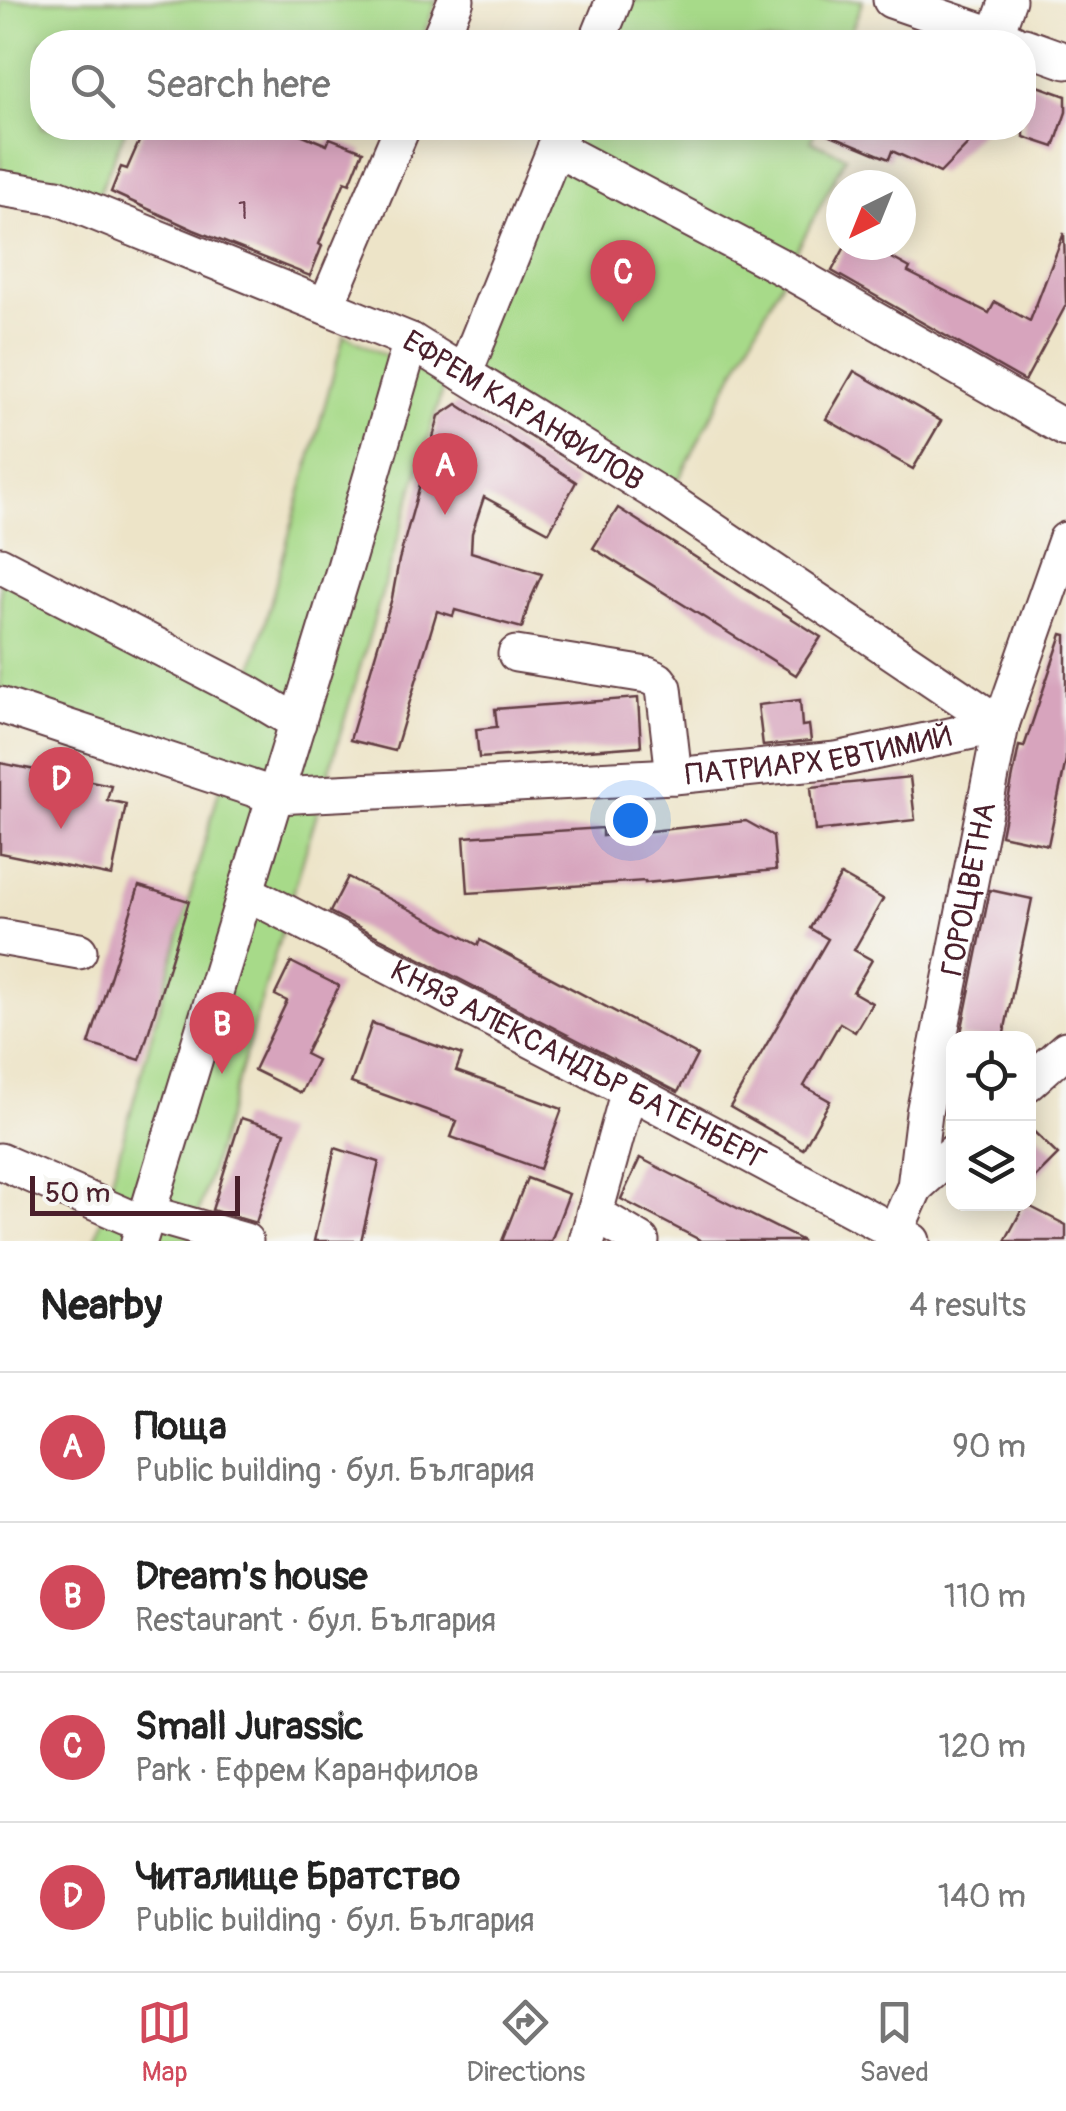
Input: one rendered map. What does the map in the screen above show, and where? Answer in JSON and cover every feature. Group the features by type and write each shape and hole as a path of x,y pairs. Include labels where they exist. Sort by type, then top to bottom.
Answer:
{"street":[{"path":"443,30 456,0"},
{"path":"602,30 614,0"},
{"path":"891,0 977,30"},
{"path":"1008,0 1010,30"},
{"path":"1036,51 1066,61"},
{"path":"326,306 397,140"},
{"path":"464,374 558,140"},
{"path":"562,140 1066,429"},
{"name":"ЕФРЕМ КАРАНФИЛОВ","path":"0,188 57,196 411,341 668,500 1001,725"},
{"path":"137,1223 276,796 411,341"},
{"name":"ГОРОЦВЕТНА","path":"899,1238 915,1187 924,1113 1001,725 1066,540"},
{"path":"0,565 298,722"},
{"path":"516,654 658,680 664,688 674,776"},
{"path":"0,704 276,796"},
{"name":"ПАТРИАРХ ЕВТИМИЙ","path":"276,796 674,776 836,760 1001,725"},
{"name":"КНЯЗ АЛЕКСАНДЪР БАТЕНБЕРГ","path":"246,892 629,1090 899,1238"},
{"path":"0,937 79,951"},
{"path":"1036,1076 1066,1049"},
{"path":"629,1090 591,1227 640,1241"},
{"path":"915,1187 946,1159"},
{"path":"0,1160 137,1223 208,1230 245,1241"}],"green space":[{"path":"0,0 437,0 426,30 30,30 30,140 121,140 96,201 0,171"},
{"path":"614,0 863,0 852,30 602,30"},
{"path":"558,140 811,140 846,156 839,170 826,170 826,195 668,500 464,374"},
{"path":"344,335 444,384 190,1241 95,1241 222,779 0,705 0,565 246,692"}],"building":[{"path":"1036,85 1066,96 1066,112 1054,147 1033,140"},
{"path":"140,140 315,140 327,145 329,140 335,140 363,151 350,183 345,181 310,276 111,192 121,167 127,169"},
{"path":"843,140 972,140 940,173 892,151 889,159"},
{"path":"1064,233 1066,305 1025,381 832,271 838,260 895,260 910,268 908,272 989,313 995,302 1030,321"},
{"path":"854,371 941,421 913,469 826,419"},
{"path":"457,404 576,482 549,532 484,497 472,533 471,552 542,574 522,628 455,610 453,616 437,611 395,751 350,740 439,416"},
{"path":"618,508 821,637 796,675 593,548"},
{"path":"1062,634 1066,635 1066,760 1048,845 1001,835 1019,746 1024,747"},
{"path":"638,698 641,746 479,758 476,729 497,727 495,709"},
{"path":"800,700 802,726 809,725 811,741 763,746 758,705"},
{"path":"0,763 111,785 107,800 126,804 112,876 0,853"},
{"path":"910,777 915,820 815,831 811,787"},
{"path":"746,821 773,836 776,870 645,883 468,893 464,837 602,828 602,836"},
{"path":"841,875 883,899 854,950 872,960 853,992 872,1003 855,1032 840,1023 804,1086 830,1101 803,1149 730,1107 828,939 810,928"},
{"path":"348,877 478,945 480,940 697,1055 678,1092 330,912"},
{"path":"139,886 189,901 140,1060 89,1044"},
{"path":"990,890 1032,899 1004,1031 961,1031"},
{"path":"291,962 339,986 305,1054 317,1060 301,1093 254,1070 287,1001 275,995"},
{"path":"372,1023 462,1055 456,1071 562,1109 540,1169 451,1137 457,1121 351,1083"},
{"path":"241,1118 285,1132 256,1223 212,1210"},
{"path":"1036,1134 1058,1155 1036,1177"},
{"path":"335,1148 379,1162 361,1241 314,1241"},
{"path":"640,1158 803,1241 702,1241 621,1199"},
{"path":"527,1178 569,1194 551,1241 502,1241"},
{"path":"1036,1210 1066,1225 1066,1241 1005,1241 1021,1211"}],"place":[{"name":"Small Jurassic","path":"623,322"},
{"name":"Поща","path":"445,515"},
{"name":"Читалище Братство","path":"61,829"},
{"name":"Dream's house","path":"222,1074"}]}
